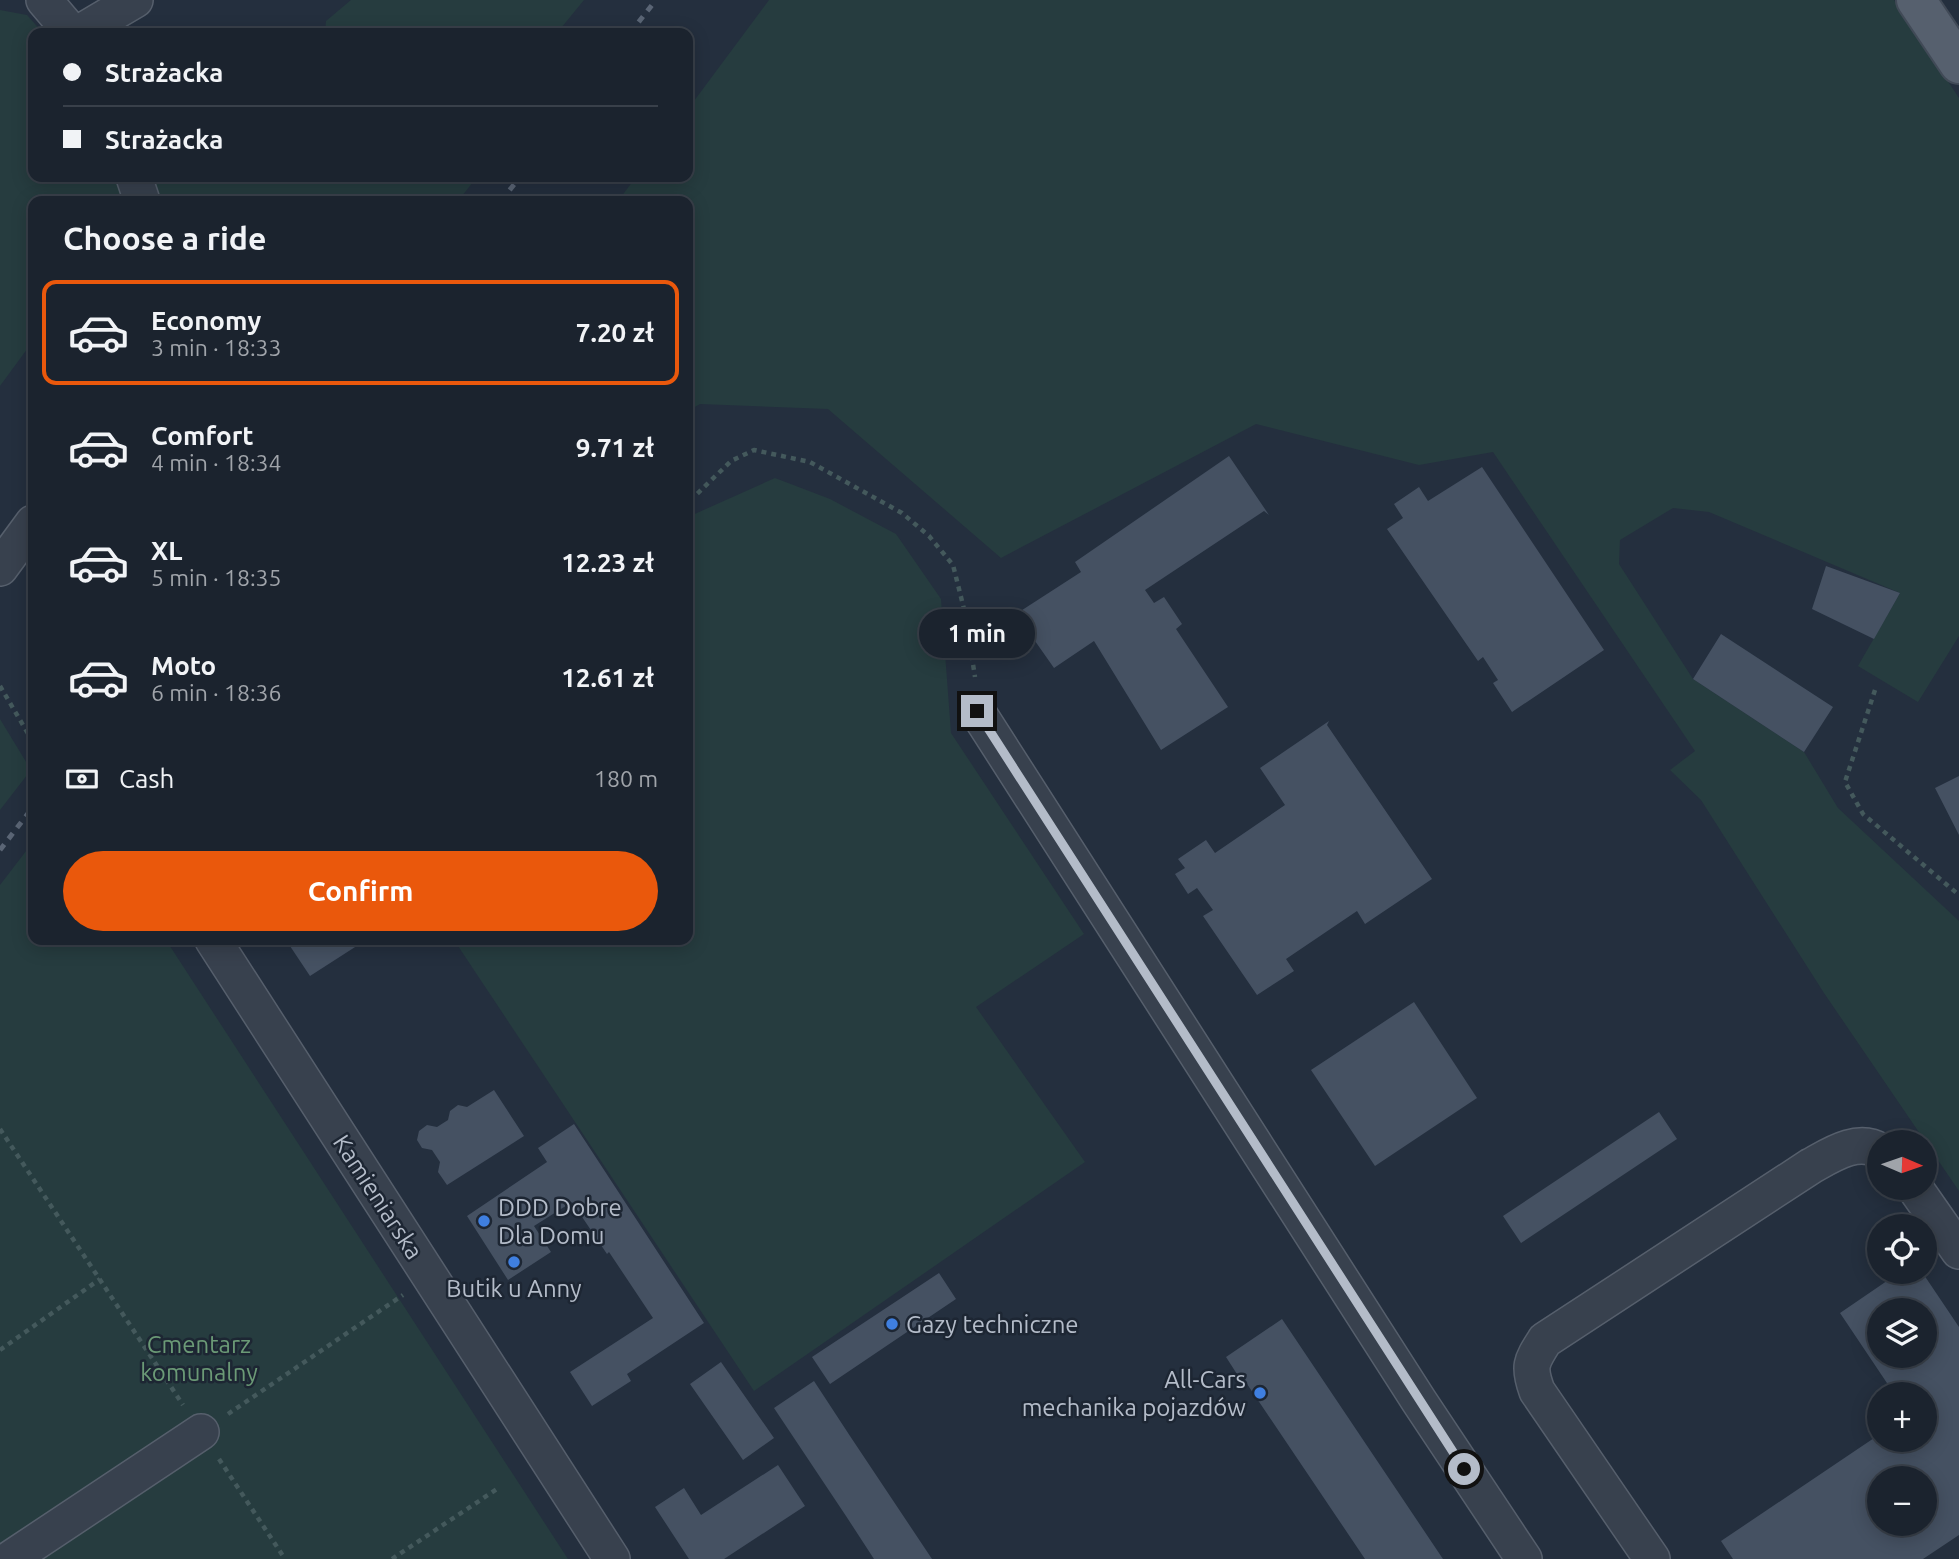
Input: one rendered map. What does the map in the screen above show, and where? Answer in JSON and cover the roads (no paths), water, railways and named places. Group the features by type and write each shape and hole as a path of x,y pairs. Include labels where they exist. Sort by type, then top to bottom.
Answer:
{"main road":[{"path":"1916,0 1959,64"}],"street":[{"path":"44,0 68,28"},
{"path":"87,28 135,0"},
{"path":"0,568 28,530"},
{"path":"977,711 1419,1401 1524,1559"},
{"name":"Kamieniarska","path":"216,945 612,1559"},
{"path":"1652,1559 1537,1391 1530,1370 1535,1356 1545,1340 1811,1166 1842,1149 1867,1146"},
{"path":"1923,1200 1959,1251"},
{"path":"10,1559 201,1432"}],"railway":[{"path":"634,28 656,0"},
{"path":"505,196 516,182"},
{"path":"0,850 28,814"}],"place":[{"name":"DDD Dobre Dla Domu","path":"484,1221"},
{"name":"Butik u Anny","path":"514,1262"},
{"name":"Gazy techniczne","path":"892,1324"},
{"name":"All-Cars mechanika pojazdów","path":"1260,1393"}],"park label":[{"name":"Cmentarz komunalny","path":"199,1358"}]}
